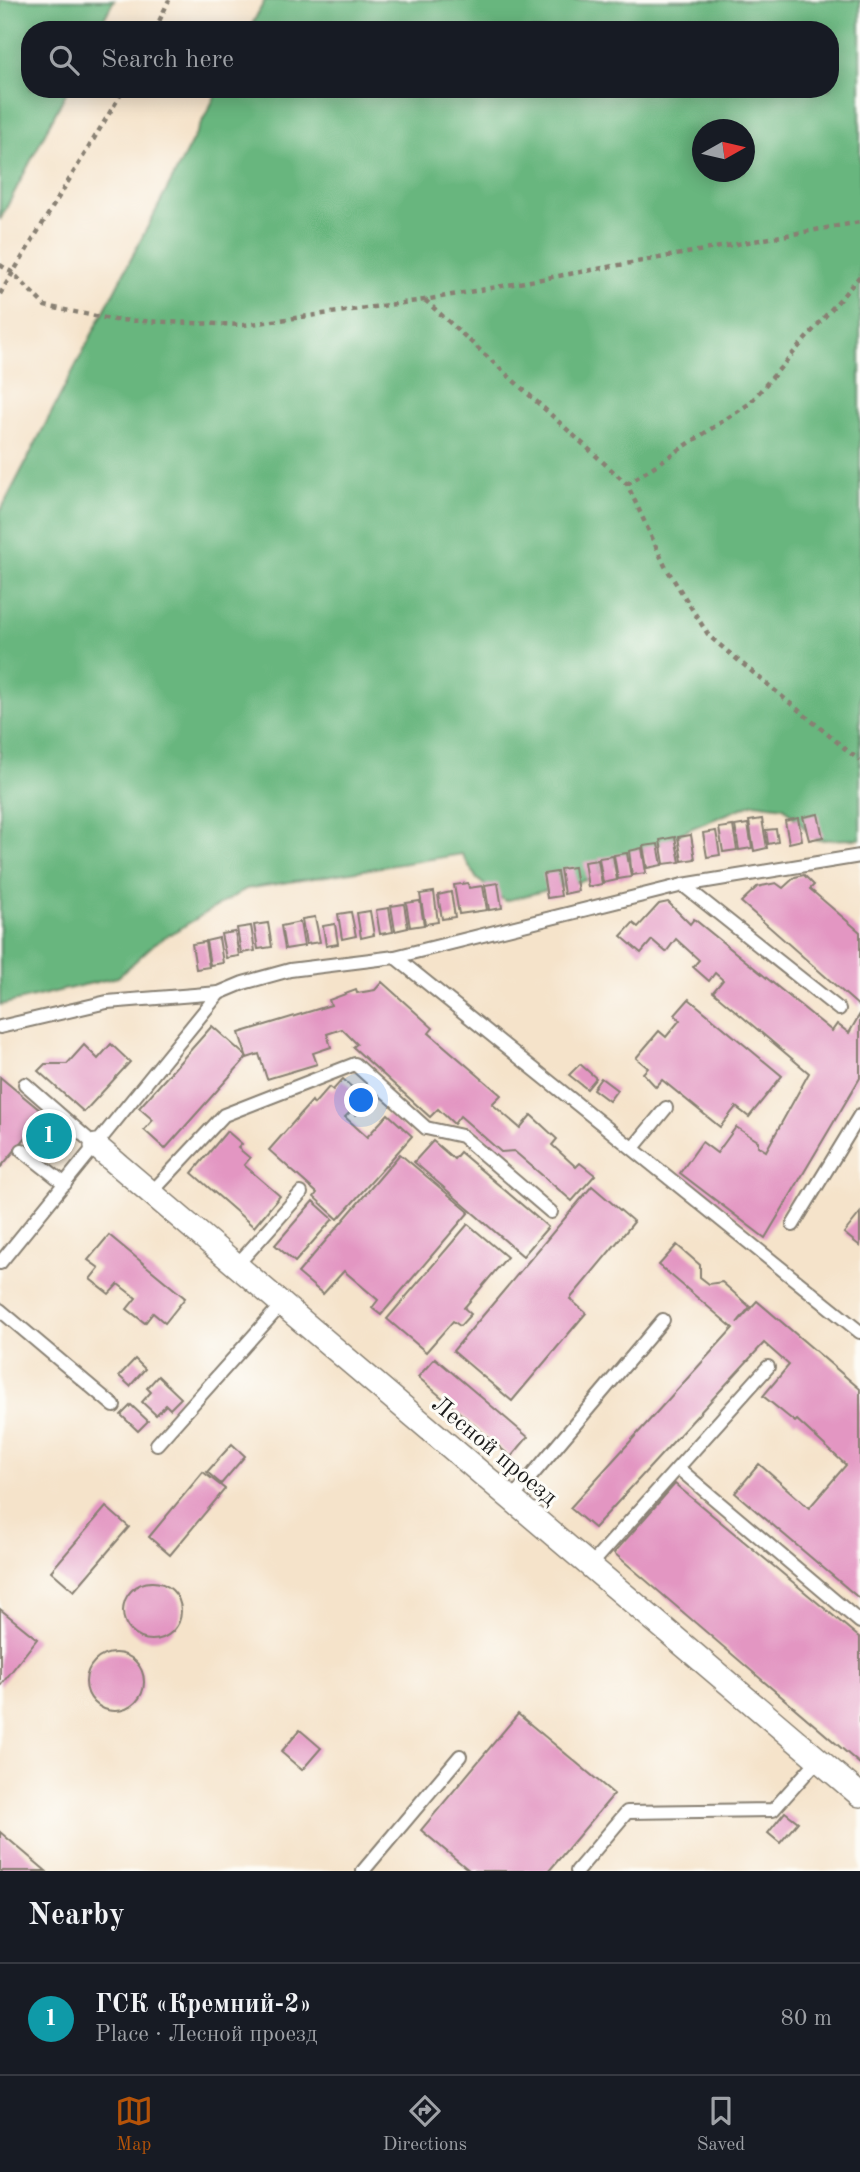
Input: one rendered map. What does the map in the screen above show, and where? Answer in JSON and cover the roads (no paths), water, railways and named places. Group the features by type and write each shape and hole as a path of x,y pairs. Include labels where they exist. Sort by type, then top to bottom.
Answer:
{"street":[{"name":"Лесной проезд","path":"96,1146 860,1795"}],"lane":[{"path":"0,1027 107,1002 219,993 243,983 290,970 395,957 684,885 857,860"},
{"path":"684,885 839,1009"},
{"path":"395,957 860,1332"},
{"path":"0,1264 219,993"},
{"path":"151,1193 224,1115 355,1064 426,1128 462,1136 551,1212"},
{"path":"25,1084 96,1146"},
{"path":"633,1148 666,1108"},
{"path":"793,1225 860,1115"},
{"path":"22,1150 65,1185"},
{"path":"236,1266 301,1193"},
{"path":"157,1444 282,1304"},
{"path":"0,1310 114,1406"},
{"path":"512,1499 663,1320"},
{"path":"590,1566 768,1367"},
{"path":"678,1468 860,1622"},
{"path":"363,1871 460,1756"},
{"path":"577,1871 627,1812 773,1810 818,1760"}],"place":[{"name":"ГСК «Кремний-2»","path":"49,1136"}]}
